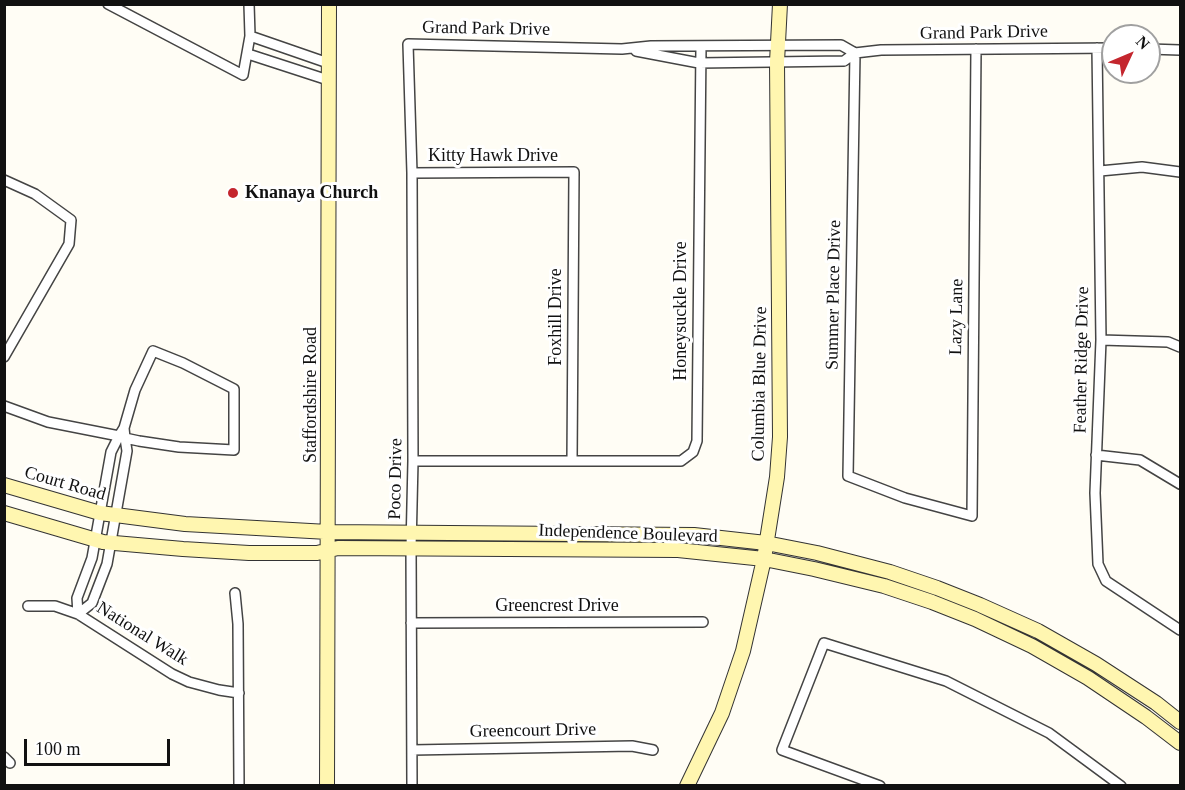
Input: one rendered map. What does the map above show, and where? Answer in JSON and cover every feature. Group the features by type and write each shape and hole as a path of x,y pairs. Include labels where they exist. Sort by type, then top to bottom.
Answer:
{"main road":[{"name":"Staffordshire Road","path":"327,786 328,4"},
{"name":"Columbia Blue Drive","path":"687,786 726,703 743,651 765,559 777,477 780,437 777,46 780,4"},
{"name":"Court Road","path":"4,485 115,516"},
{"path":"4,513 103,541"},
{"name":"Independence Boulevard","path":"115,516 215,527 328,532 694,535 766,543 850,561 980,604 1038,631 1096,664 1156,703 1180,722"},
{"path":"585,534 585,549"},
{"name":"Independence Boulevard","path":"103,541 249,553 313,553 338,548 678,550 765,559 850,577 932,602 975,620 1032,646 1088,678 1180,743"},
{"path":"932,602 937,588"},
{"path":"1088,678 1096,664"}],"street":[{"path":"108,4 243,75 250,36 249,5"},
{"path":"250,36 328,63"},
{"name":"Grand Park Drive","path":"412,173 408,44 622,49 841,45 855,53"},
{"name":"Honeysuckle Drive","path":"572,461 681,461 693,452 697,441 700,46"},
{"name":"Feather Ridge Drive","path":"1097,48 1101,340 1095,493 1098,564 1106,581 1180,630"},
{"name":"Grand Park Drive","path":"622,49 699,63 844,61 855,53 881,51 1101,48"},
{"name":"Lazy Lane","path":"905,498 972,516 976,49"},
{"path":"1161,49 1180,50"},
{"name":"Summer Place Drive","path":"855,53 848,476 905,498"},
{"path":"248,54 328,80"},
{"path":"1100,171 1142,167 1180,172"},
{"name":"Kitty Hawk Drive","path":"412,173 574,172"},
{"name":"Foxhill Drive","path":"572,461 574,172"},
{"name":"Poco Drive","path":"412,173 412,786"},
{"path":"4,180 35,194 71,220 69,244 4,357"},
{"path":"1101,340 1168,342 1180,347"},
{"path":"4,406 48,422 123,434 179,447 234,450 234,389 183,363 153,351 135,390 123,434 111,452 100,513 107,564 92,603 78,614"},
{"path":"78,614 77,598 92,558 115,516 127,451 123,434"},
{"path":"1096,455 1140,460 1180,484"},
{"path":"413,461 572,461"},
{"path":"235,593 238,613 239,786"},
{"name":"National Walk","path":"28,606 55,606 78,614 172,674 189,682 239,693"},
{"name":"Greencrest Drive","path":"411,622 703,622"},
{"path":"880,786 782,750 824,643 946,681 1050,733 1120,786"},
{"name":"Greencourt Drive","path":"412,750 632,746 653,750"}],"place":[{"name":"Knanaya Church","path":"233,193"}]}
